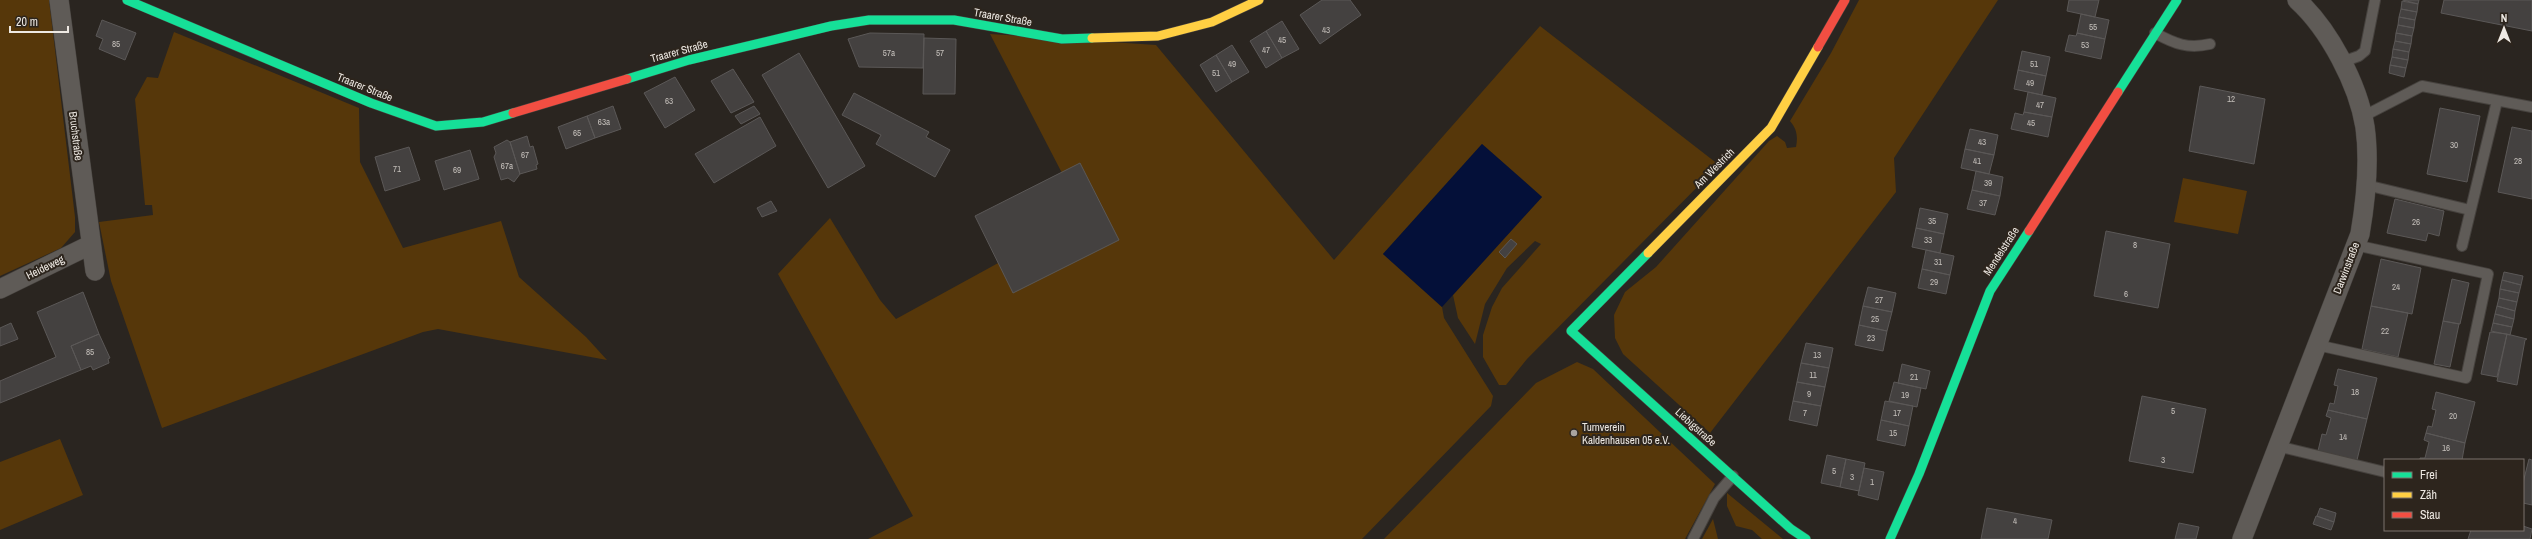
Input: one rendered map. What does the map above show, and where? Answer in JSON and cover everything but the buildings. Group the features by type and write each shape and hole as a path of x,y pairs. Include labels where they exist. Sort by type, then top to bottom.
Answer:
{"street":[{"name":"Bruchstraße","path":"59,0 90,245 95,271"},
{"name":"Traarer Straße","path":"127,0 371,102 436,126 483,122 689,60 869,20 954,20 1062,39 1158,36 1212,22 1259,0"},
{"name":"Am Westrich","path":"1571,331 1771,128 1845,0"},
{"name":"Mendelstraße","path":"1890,539 1919,474 1945,403 1990,292 2177,0"},
{"name":"Darwinstraße","path":"2242,539 2360,234 2366,185 2367,159 2362,117 2357,99 2342,62 2329,38 2297,0"},
{"name":"Heideweg","path":"0,289 90,245"},
{"name":"Liebigstraße","path":"1571,331 1791,529 1806,539"}],"lane":[{"path":"2342,62 2359,56 2365,51 2375,0"},
{"path":"2156,33 2184,47 2195,48 2210,44"},
{"path":"2362,117 2422,86 2532,107"},
{"path":"2462,246 2497,101"},
{"path":"2366,185 2470,210"},
{"path":"2317,345 2466,378 2488,274 2355,245"},
{"path":"2277,446 2384,472"},
{"path":"1693,539 1714,498 1733,476"}],"shaded area":[{"path":"0,0 49,0 75,217 75,232 61,248 0,276"},
{"path":"1859,0 1998,0 1894,158 1896,192 1710,433 1623,354 1615,338 1614,315 1625,292 1656,267 1769,141 1777,136 1785,142 1787,148 1796,147 1796,133 1790,121 1831,53"},
{"path":"1540,26 1719,165 1527,359 1506,385 1499,385 1483,357 1483,335 1492,307 1502,288 1541,244 1535,241 1507,268 1485,304 1475,344 1458,318 1453,295 1542,197 1482,144 1383,254 1442,307 1444,318 1493,396 1491,406 1362,539 868,539 913,516 778,274 830,218 880,300 896,319 1000,262 1078,204 990,34 1156,45 1334,260"},
{"path":"174,32 359,108 360,162 403,248 501,221 519,277 586,337 607,360 438,329 423,332 162,428 111,281 99,222 153,215 152,205 145,205 135,99 147,77 158,78"},
{"path":"2183,178 2247,191 2238,234 2174,222"},
{"name":"Turnverein Kaldenhausen 05 e.V.","path":"1577,362 1593,369 1715,484 1685,539 1384,539 1536,383"},
{"path":"60,439 83,495 0,530 0,462"},
{"path":"1727,493 1783,539 1762,539 1752,530 1736,526 1727,506"},
{"path":"1713,519 1718,539 1702,539"}],"water":[{"path":"1482,144 1542,197 1442,307 1383,254"}],"traffic: fast":[{"path":"127,0 371,103 436,126 483,122 513,113"},
{"path":"2118,92 2177,0"},
{"path":"627,79 689,60 831,26 869,20 954,20 1062,39 1092,38"},
{"path":"1890,539 1919,474 1990,291 2029,231"},
{"path":"1648,253 1571,331 1791,529 1806,539"}],"traffic: slow":[{"path":"1092,38 1158,36 1212,22 1259,0"},
{"path":"1648,253 1771,128 1818,47"}],"traffic: jam":[{"path":"1818,47 1845,0"},
{"path":"513,113 627,79"},
{"path":"2029,231 2118,92"}],"place":[{"name":"Turnverein Kaldenhausen 05 e.V.","path":"1574,433"}]}
